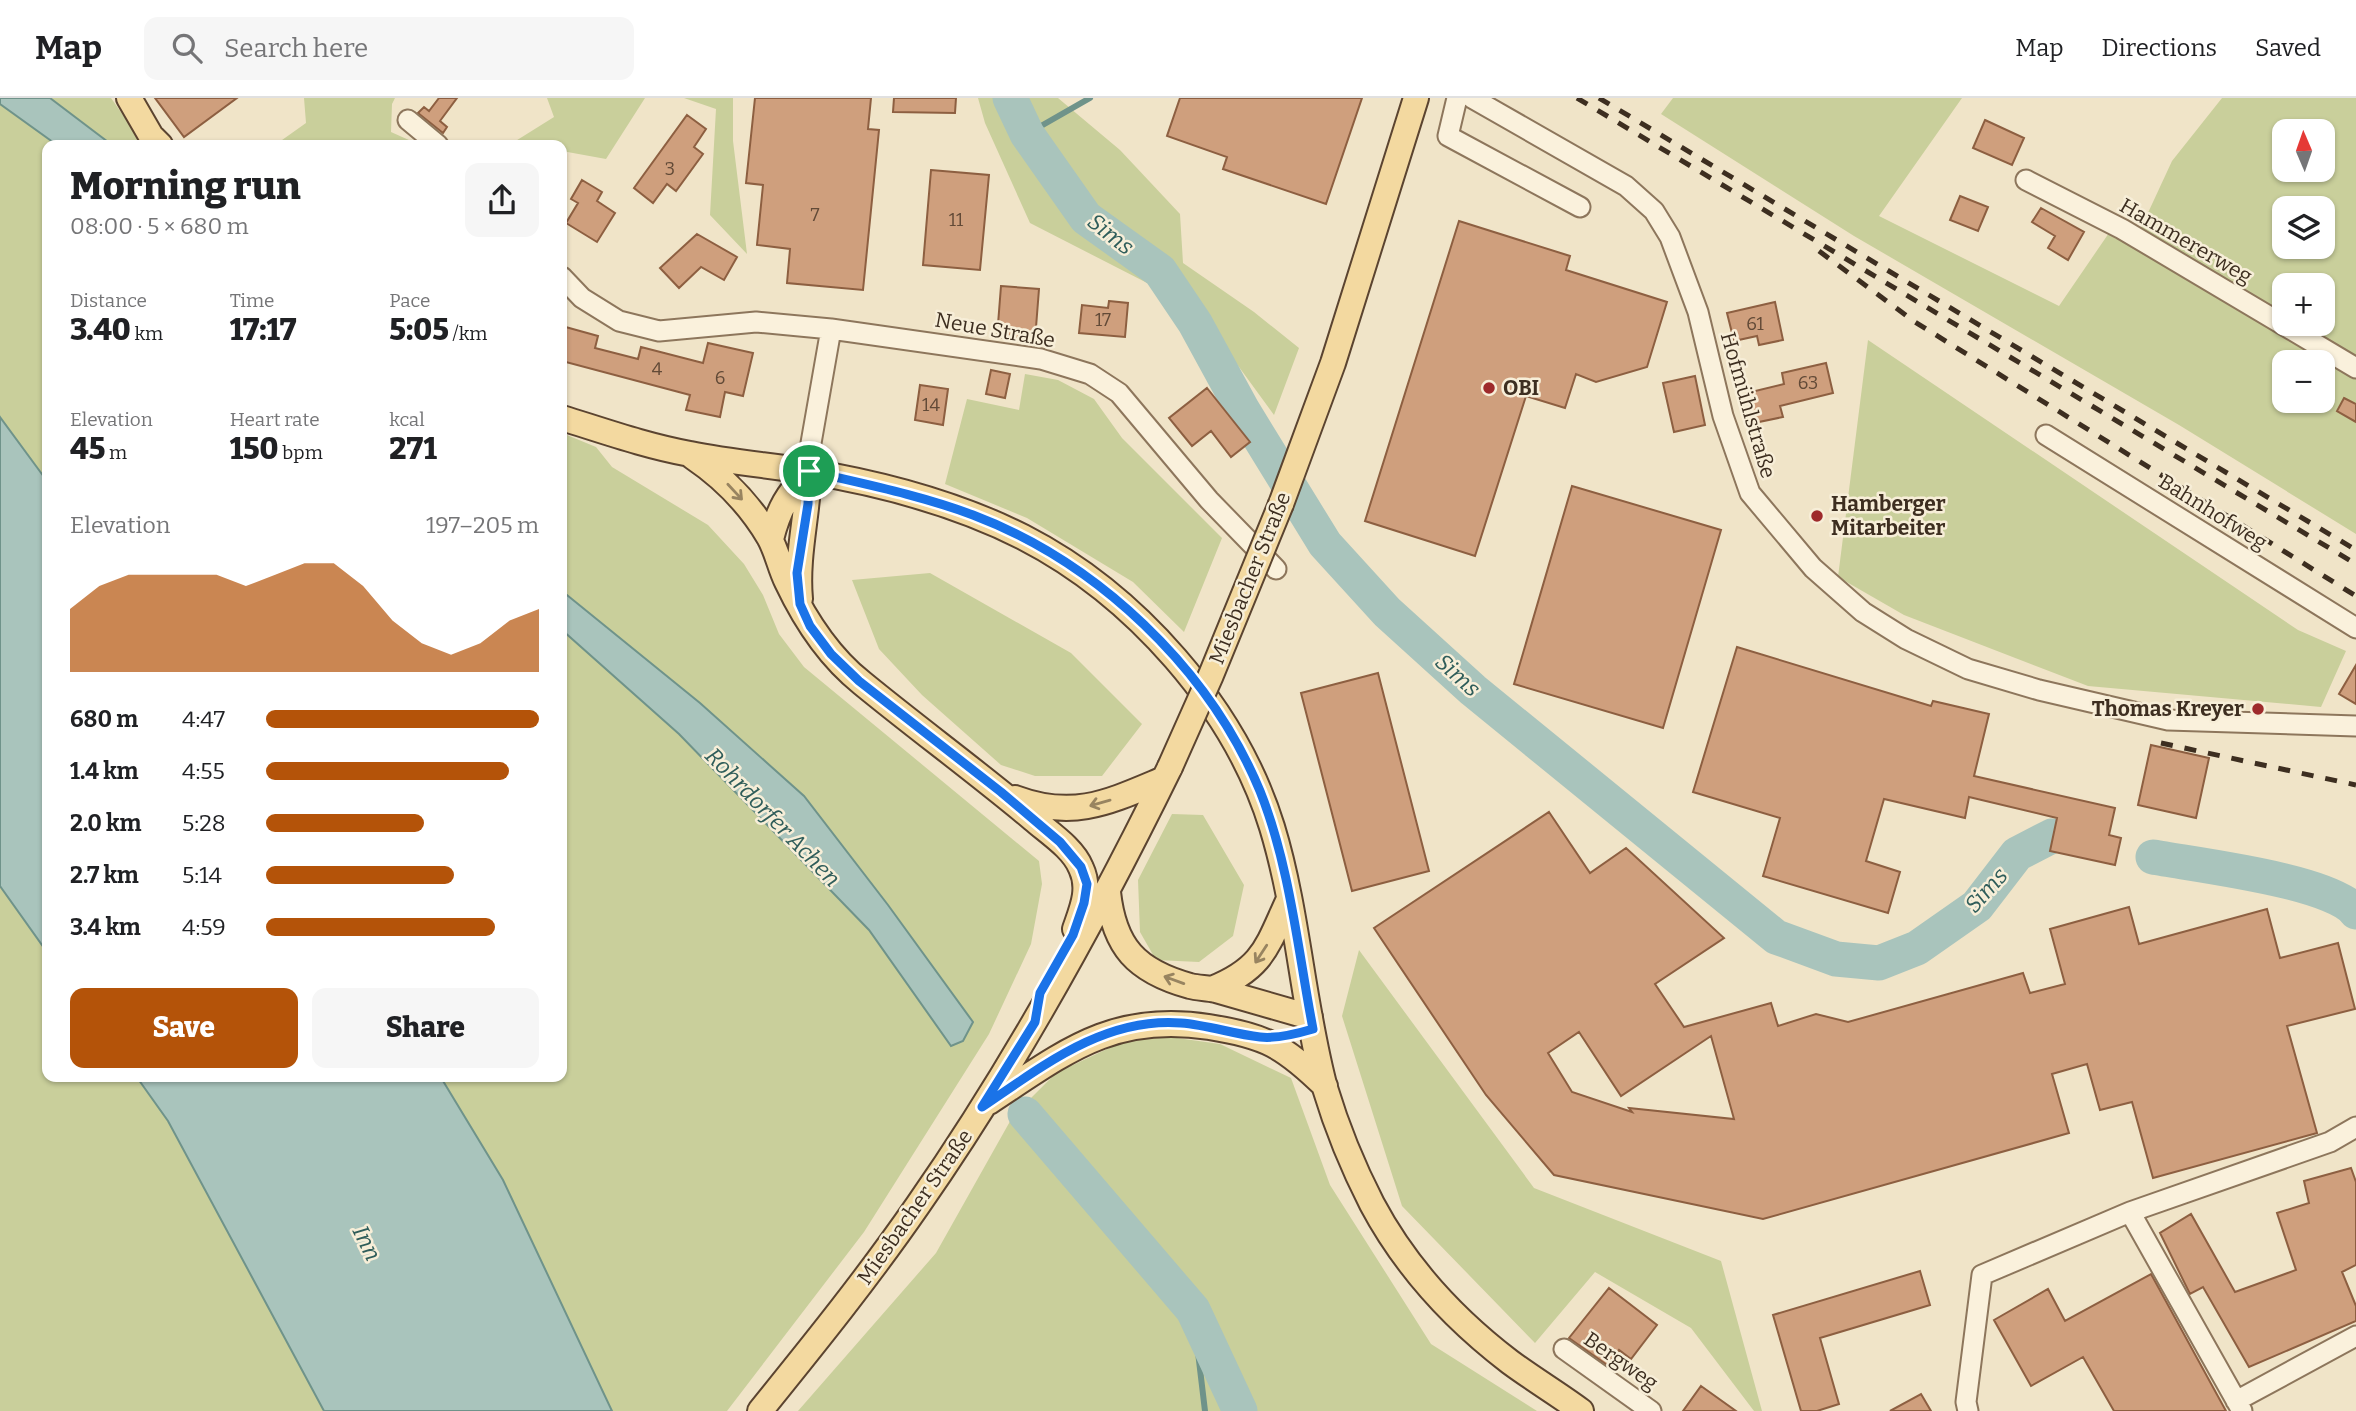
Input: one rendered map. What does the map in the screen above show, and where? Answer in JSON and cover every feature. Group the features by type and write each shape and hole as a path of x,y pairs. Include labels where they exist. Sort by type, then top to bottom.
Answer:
{"main road":[{"path":"129,98 155,140"},
{"name":"Miesbacher Straße","path":"760,1411 851,1298 918,1205 1035,1022 1108,892 1211,676 1281,504 1333,363 1416,98"},
{"path":"567,420 649,446 809,471 913,495 973,515 1025,538 1078,572 1155,636 1186,670 1216,710 1259,790 1273,829 1289,899 1325,1086 1358,1175 1399,1248 1467,1326 1512,1364 1581,1411"},
{"path":"690,454 728,485 748,506 771,539 788,584 810,626 831,654 859,681 1001,792 1074,857 1087,884 1084,903 1073,935 1040,993 1035,1022"},
{"path":"771,539 782,504 809,471"},
{"path":"800,604 797,573 808,504 809,471"},
{"path":"1001,792 1041,806 1094,806 1167,773"},
{"path":"1108,892 1115,933 1140,965 1191,986 1212,989 1312,1023"},
{"path":"1212,989 1248,971 1261,957 1289,899"},
{"path":"982,1107 1055,1058 1121,1028 1151,1023 1181,1023 1260,1037 1295,1034 1312,1023"},
{"path":"1260,1037 1294,1056 1325,1086"}],"street":[{"path":"1457,98 1448,136 1580,207"},
{"name":"Hofmühlstraße","path":"1472,98 1626,186 1654,211 1670,237 1698,312 1723,416 1750,493 1813,568 1863,612 1906,639 1968,669 2039,690 2142,714 2168,720 2356,726"},
{"path":"408,120 432,140"},
{"name":"Hammererweg","path":"2026,180 2122,229 2356,368"},
{"name":"Neue Straße","path":"567,282 582,298 619,321 659,331 757,322 831,329 1041,359 1090,374 1119,393 1209,500 1276,569"},
{"path":"809,471 811,443 831,329"},
{"name":"Bahnhofweg","path":"2046,435 2356,628"},
{"path":"1968,1411 1966,1402 1982,1275 2130,1212 2330,1142 2356,1127"},
{"path":"2130,1212 2239,1406 2356,1336"},
{"name":"Bergweg","path":"1564,1349 1651,1411"}],"green space":[{"path":"50,98 111,98 140,140 105,140"},
{"path":"304,98 395,98 392,104 391,132 409,140 282,140 306,123"},
{"path":"547,98 645,98 606,159 567,152 567,140 517,140 554,117"},
{"path":"684,98 733,98 733,141 747,254 710,215 716,109"},
{"path":"978,98 1058,98 1120,150 1180,214 1183,263 1254,312 1299,348 1274,415 1196,308 1030,223 985,123"},
{"path":"1673,98 1962,98 1879,216 2059,306 2111,230 2134,243 2172,161 2222,98 2356,98 2356,534 2179,425 1854,236 1661,114"},
{"path":"0,104 50,140 42,140 42,474 0,417"},
{"path":"1868,340 2298,630 2346,651 2321,707 2088,686 1904,615 1838,577"},
{"path":"1025,374 1058,380 1094,399 1122,438 1222,538 1184,632 1133,582 1027,518 945,484 967,399 1019,410"},
{"path":"567,435 596,447 612,467 708,525 744,564 763,595 779,634 804,667 1039,861 1042,884 1031,944 989,1034 864,1232 727,1411 612,1411 503,1180 444,1082 567,1082 567,634 679,734 869,930 951,1046 973,1022 804,796 700,703 567,595"},
{"path":"930,573 1071,653 1142,724 1102,776 1035,776 1001,765 922,695 879,649 852,580"},
{"path":"1172,814 1203,815 1244,885 1233,936 1199,962 1156,960 1140,932 1138,880"},
{"path":"0,886 42,945 42,1082 140,1082 168,1121 324,1411 0,1411"},
{"path":"1359,950 1534,1188 1721,1261 1762,1411 1754,1411 1691,1328 1595,1272 1535,1343 1402,1206 1342,1016"},
{"path":"1141,1033 1220,1044 1291,1078 1330,1185 1431,1344 1537,1411 798,1411 936,1253 1013,1116 1056,1073"}],"water":[{"path":"0,98 50,98 105,140 50,140 0,104"},
{"path":"0,417 42,474 42,945 0,886"},
{"path":"567,595 700,703 804,796 973,1022 963,1041 951,1046 869,930 679,734 567,634"},
{"name":"Inn","path":"140,1082 444,1082 503,1180 612,1411 324,1411 168,1121"}],"building":[{"path":"155,98 237,98 184,137"},
{"path":"439,98 457,98 440,121 447,127 443,133 418,113 424,107 429,111"},
{"path":"755,98 871,98 868,129 879,130 863,290 787,283 790,249 757,245 763,185 746,183"},
{"path":"894,98 956,98 955,113 893,112"},
{"path":"1180,98 1362,98 1326,204 1223,169 1227,157 1167,136"},
{"path":"687,115 706,129 694,147 703,154 676,191 667,184 653,203 634,188"},
{"path":"1985,120 2024,138 2012,165 1973,148"},
{"path":"931,170 989,175 980,270 923,265"},
{"path":"582,180 602,192 597,201 615,213 597,242 567,224 578,203 571,199"},
{"path":"1960,196 1988,207 1978,231 1950,220"},
{"path":"2041,208 2084,232 2068,260 2048,248 2055,236 2032,222"},
{"name":"OBI","path":"1459,221 1570,256 1566,270 1667,302 1647,367 1596,382 1576,374 1565,408 1526,396 1475,556 1365,521"},
{"path":"697,234 737,257 724,280 701,267 679,288 660,268"},
{"path":"1001,286 1039,289 1035,340 997,337"},
{"path":"1109,301 1128,303 1125,337 1079,333 1082,305 1108,308"},
{"path":"1775,302 1783,340 1759,345 1757,336 1734,341 1727,313"},
{"path":"567,327 598,336 595,348 638,359 641,347 703,363 708,343 753,353 743,396 725,392 720,417 686,410 690,395 567,362"},
{"path":"1826,363 1833,393 1780,406 1783,417 1754,423 1747,393 1784,384 1782,373"},
{"path":"991,370 1010,374 1005,398 986,394"},
{"path":"1695,376 1705,425 1674,432 1663,383"},
{"path":"920,385 948,389 943,425 915,420"},
{"path":"1207,388 1250,442 1231,457 1211,431 1192,446 1169,418"},
{"path":"2344,398 2356,404 2356,422 2337,411"},
{"path":"1572,486 1721,530 1663,728 1514,684"},
{"path":"1737,647 1931,706 1933,701 1989,714 1974,776 2115,808 2109,835 2121,838 2115,865 2050,851 2057,818 1969,797 1965,818 1884,799 1866,861 1900,872 1888,913 1763,876 1780,818 1693,792"},
{"path":"2356,665 2356,704 2339,694"},
{"path":"1378,673 1429,871 1352,891 1301,693"},
{"path":"2151,745 2209,758 2196,818 2138,805"},
{"path":"1549,812 1590,873 1626,848 1724,938 1655,984 1684,1027 1771,1003 1778,1026 1816,1014 1848,1022 2023,973 2030,993 2065,984 2050,929 2129,907 2139,944 2267,909 2280,958 2338,943 2355,1009 2287,1026 2317,1133 2153,1178 2132,1102 2100,1110 2087,1064 2052,1074 2069,1133 1763,1219 1554,1175 1486,1095 1374,928","holes":["1579,1032 1621,1096 1711,1036 1734,1119 1629,1108 1632,1112 1572,1092 1548,1053"]},
{"path":"2351,1168 2356,1182 2356,1265 2342,1272 2356,1306 2356,1321 2249,1367 2203,1287 2190,1294 2160,1233 2191,1214 2235,1292 2296,1270 2277,1213 2309,1203 2304,1181"},
{"path":"1920,1271 1930,1305 1820,1338 1839,1404 1817,1411 1801,1411 1773,1315"},
{"path":"2151,1274 2226,1411 2114,1411 2083,1357 2031,1386 1994,1320 2048,1289 2065,1321"},
{"path":"1609,1288 1657,1325 1631,1359 1619,1350 1607,1365 1569,1338"},
{"path":"1701,1386 1736,1411 1683,1411"},
{"path":"1921,1394 1931,1411 1890,1411"}],"waterway":[{"name":"Sims","path":"1010,98 1027,134 1086,218 1160,271 1195,323 1242,409 1325,544 1387,612 1473,690 1776,937 1836,959 1879,963 1917,948 1977,906 2017,854 2052,836"},
{"path":"1027,134 1090,98"},
{"name":"Sims","path":"2153,857 2293,883 2321,891 2342,901 2356,912"},
{"name":"Rohrdorfer Achen","path":"1025,1114 1193,1310 1240,1411"},
{"path":"1193,1310 1205,1411"}],"railway":[{"path":"1577,98 2356,564"},
{"path":"1599,98 2356,550"},
{"path":"1819,251 1915,322 2356,596"},
{"path":"2161,743 2356,785"}],"place":[{"name":"OBI","path":"1489,388"},
{"name":"Hamberger Mitarbeiter","path":"1817,516"},
{"name":"Thomas Kreyer","path":"2258,709"}],"route":[{"path":"809,471 913,495 973,515 1025,538 1078,572 1116,602 1155,636 1186,670 1216,710 1239,750 1259,790 1273,829 1313,1029 1273,1038 1181,1023 1151,1023 1121,1028 1055,1058 982,1107 1035,1022 1040,993 1073,935 1084,903 1087,884 1081,867 1060,842 1001,792 859,681 831,654 810,626 800,604 797,573 808,504 809,471"}]}
